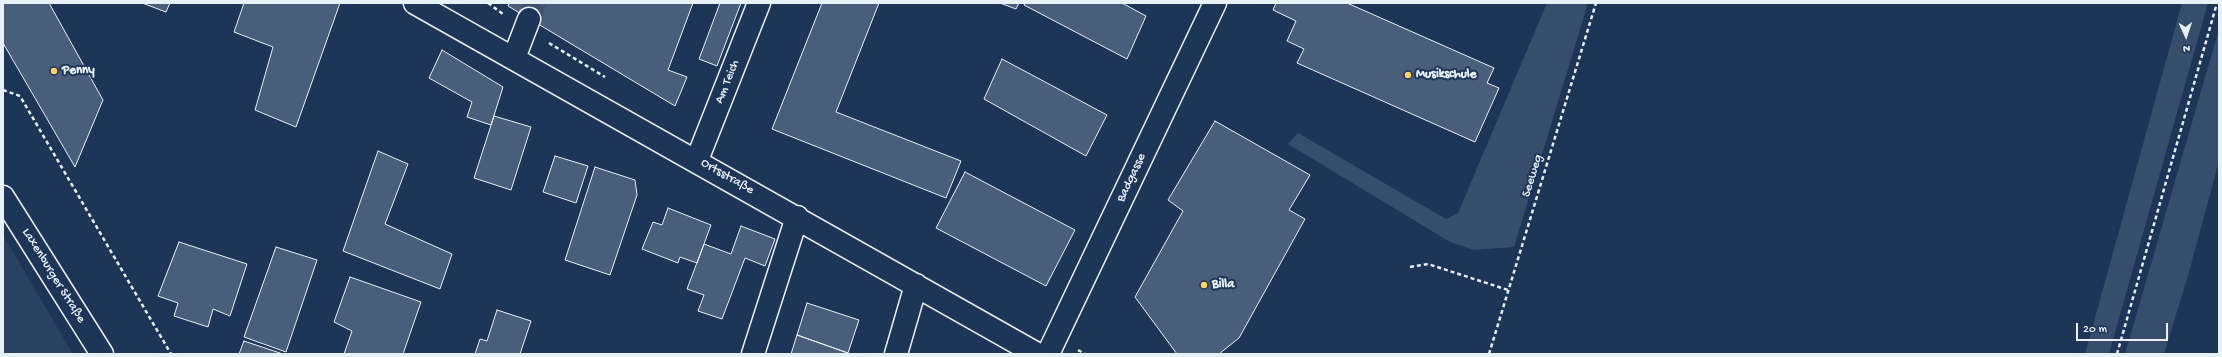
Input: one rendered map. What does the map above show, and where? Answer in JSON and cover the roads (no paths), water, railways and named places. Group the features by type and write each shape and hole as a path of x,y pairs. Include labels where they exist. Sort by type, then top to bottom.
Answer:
{"street":[{"name":"Ortsstraße","path":"415,3 697,160 1037,354"},
{"name":"Am Teich","path":"697,160 759,3"},
{"name":"Badgasse","path":"1048,354 1215,3"},
{"path":"514,58 528,19"},
{"name":"Laxenburger Straße","path":"3,197 102,354"},
{"path":"752,354 797,217"},
{"path":"896,354 916,285"}],"tunnel":[{"path":"529,19 535,3"}],"place":[{"name":"Penny","path":"54,71"},
{"name":"Musikschule","path":"1408,75"},
{"name":"Billa","path":"1204,285"}]}
